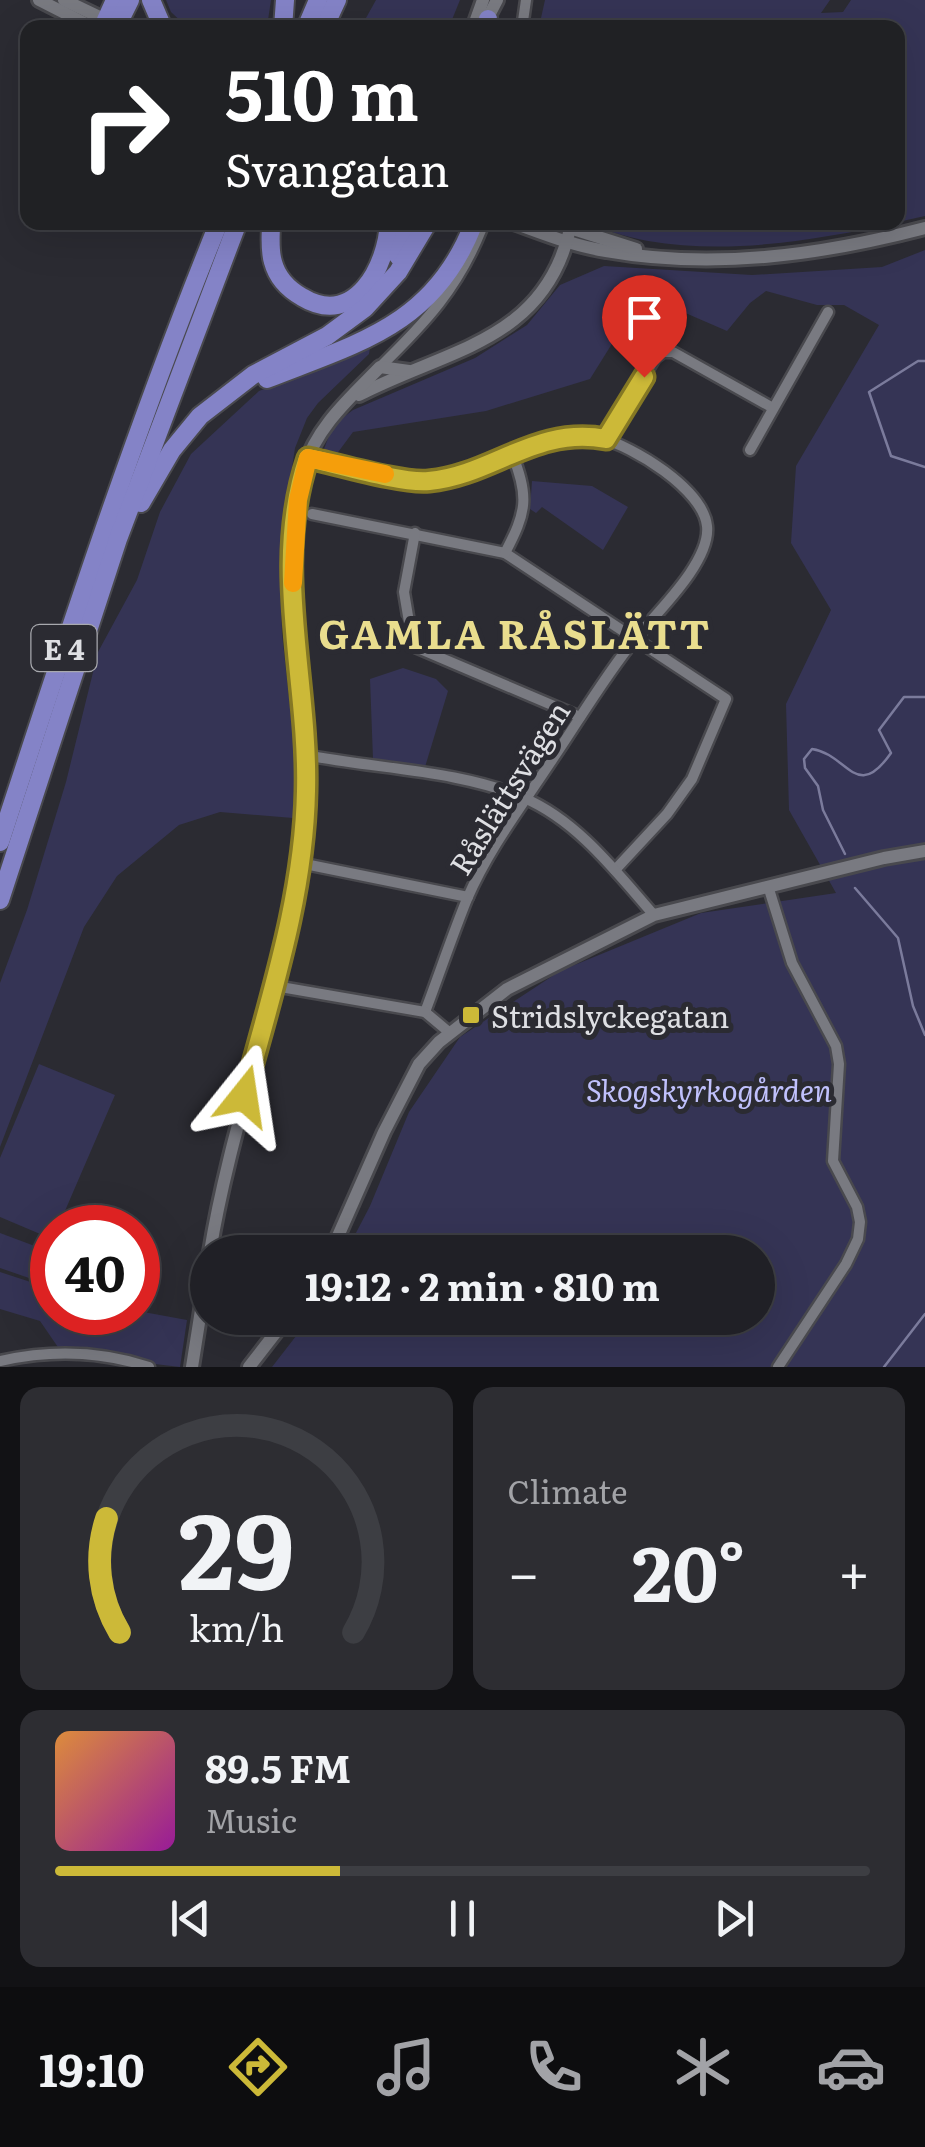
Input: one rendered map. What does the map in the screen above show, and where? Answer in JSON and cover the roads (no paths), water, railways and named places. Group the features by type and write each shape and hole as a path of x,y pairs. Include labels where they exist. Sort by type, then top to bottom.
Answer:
{"highway":[{"path":"115,20 130,0"},
{"name":"E 4","path":"0,842 101,534 160,370 217,230"},
{"name":"E 4","path":"0,900 108,571 176,378 235,230"},
{"path":"271,230 273,263 280,277 299,296 325,305 347,300 368,286 386,250 389,230"},
{"path":"387,285 406,230"},
{"path":"108,571 172,450 200,416 253,375 351,320 387,285 423,230"},
{"path":"229,393 354,346 398,324 445,279 476,230"}],"street":[{"path":"39,0 94,20"},
{"path":"64,0 99,20"},
{"path":"483,20 497,0"},
{"path":"546,230 668,258 730,259 832,251 925,228"},
{"path":"214,1235 244,1096 275,986 300,863 306,754 296,668 293,540 308,458 330,420 445,300 468,262 477,230"},
{"path":"562,230 568,235"},
{"path":"346,402 464,350 518,318 546,290 568,235"},
{"path":"750,450 828,312"},
{"path":"308,458 429,481 551,438 606,439 655,358 663,352 673,352 773,408"},
{"path":"380,367 409,371"},
{"name":"Råslättsvägen","path":"425,1012 468,896 494,849 580,717 634,640 689,574 701,550 707,526 700,508 669,474 650,460 606,439"},
{"path":"506,553 525,505 523,480 512,454"},
{"path":"312,514 506,553 726,699 692,779 667,814 615,870"},
{"path":"415,533 404,592 413,646 580,717"},
{"path":"306,754 476,782 526,798 585,840 654,915"},
{"path":"338,1235 408,1081 428,1053 450,1032 508,989 654,915 925,852"},
{"path":"300,863 468,896"},
{"path":"768,886 792,963 836,1046 839,1064 833,1162 857,1207 860,1222 858,1238 846,1264 778,1367"},
{"path":"275,986 425,1012 450,1032"},
{"path":"192,1367 197,1335"},
{"path":"249,1367 274,1335"},
{"path":"0,1361 25,1355 84,1354 149,1367"}],"waterway":[{"path":"925,361 918,361 869,392 891,456 925,467"},
{"path":"845,854 804,759 812,749 852,772 869,774 891,753 879,730 904,697 925,697"},
{"path":"855,888 898,938 913,1006 925,1035"},
{"path":"884,1367 925,1314"}],"place":[{"name":"Stridslyckegatan","path":"471,1015"}],"district":[{"name":"GAMLA RÅSLÄTT","path":"515,631"}],"park label":[{"name":"Skogskyrkogården","path":"709,1089"}]}
